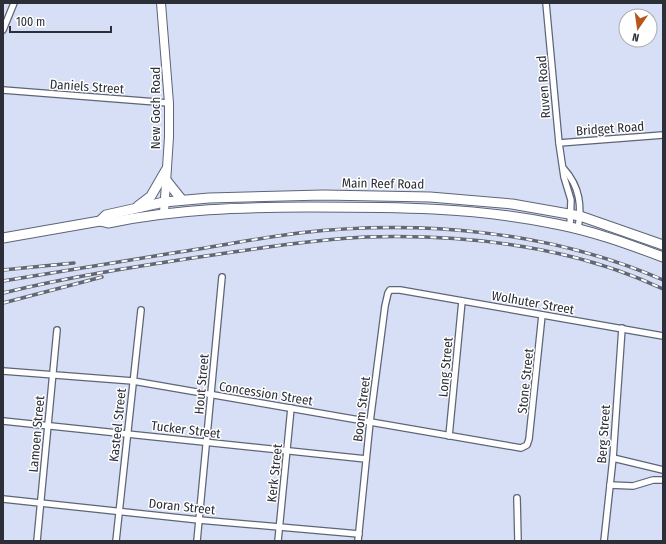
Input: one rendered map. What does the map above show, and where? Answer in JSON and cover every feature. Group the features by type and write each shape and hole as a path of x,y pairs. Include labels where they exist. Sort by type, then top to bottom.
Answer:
{"main road":[{"name":"New Goch Road","path":"161,3 169,103 164,213"},
{"path":"134,210 151,196 166,170"},
{"path":"166,180 182,200"},
{"name":"Main Reef Road","path":"100,221 106,215 134,210 164,202 182,200 323,195 416,196 512,204 576,215 663,245"},
{"name":"Main Reef Road","path":"3,238 100,221 108,223 164,213 245,208 426,208 512,216 574,228 619,241 663,257"}],"street":[{"path":"3,30 14,3"},
{"name":"Ruven Road","path":"546,3 559,143 564,177 570,200 576,215"},
{"name":"Daniels Street","path":"3,90 169,103"},
{"name":"Bridget Road","path":"559,143 663,135"},
{"name":"Ruven Road","path":"564,169 576,187 579,200 574,228"},
{"name":"Hout Street","path":"197,541 208,444 222,277"},
{"name":"Boom Street","path":"358,541 370,422 386,296 390,290 400,290"},
{"name":"Wolhuter Street","path":"400,290 663,336"},
{"name":"Long Street","path":"449,436 462,300"},
{"name":"Kasteel Street","path":"116,541 141,310"},
{"name":"Stone Street","path":"524,447 530,439 542,315"},
{"name":"Berg Street","path":"604,541 622,328"},
{"name":"Lamoen Street","path":"37,541 57,330"},
{"name":"Concession Street","path":"3,371 133,381 517,448 524,447"},
{"name":"Kerk Street","path":"278,541 292,408"},
{"name":"Tucker Street","path":"3,421 128,433 208,444 287,450 366,459"},
{"path":"612,458 663,470"},
{"path":"610,484 633,486 653,480 663,480"},
{"path":"517,498 518,541"},
{"name":"Doran Street","path":"3,499 200,520 359,534"}],"railway":[{"path":"3,281 284,235 345,229 391,228 438,229 484,233 531,240 576,250 620,263 663,280"},
{"path":"3,293 52,282 174,261 261,248 366,237 442,238 518,246 592,262 628,274 663,289"},
{"path":"3,270 74,263"},
{"path":"3,303 102,277"}]}
